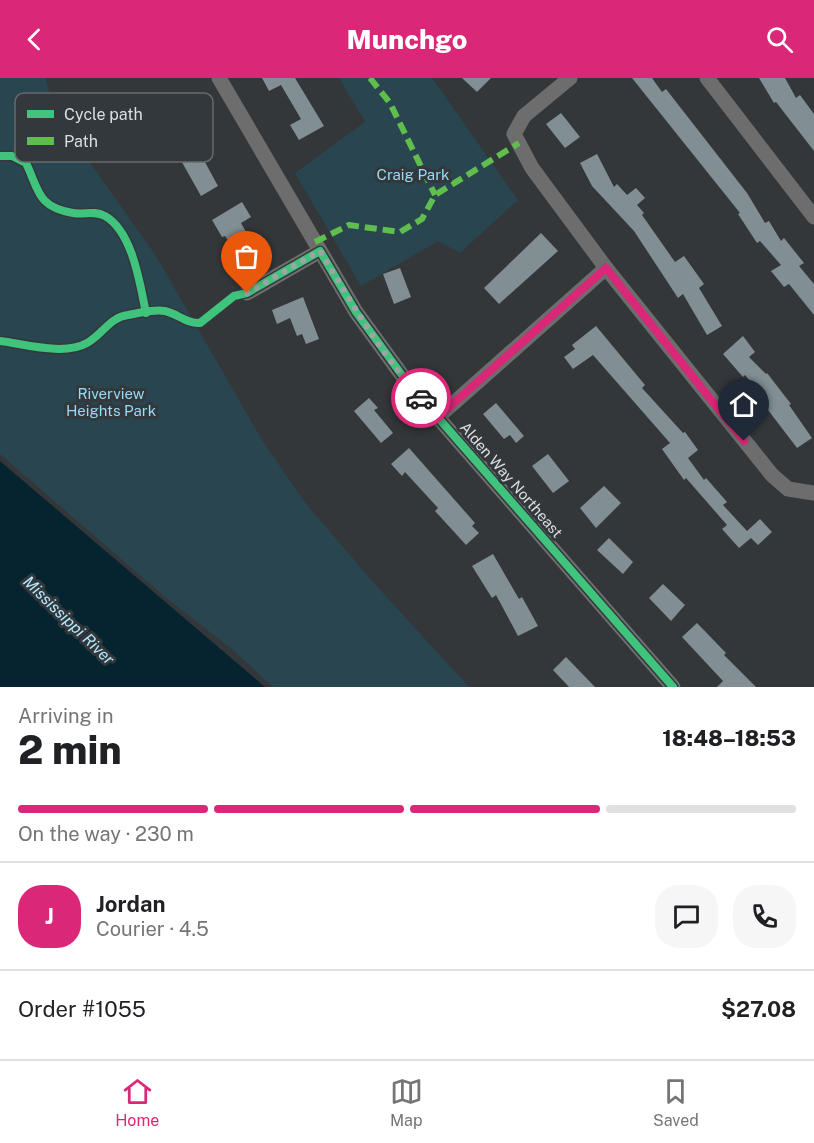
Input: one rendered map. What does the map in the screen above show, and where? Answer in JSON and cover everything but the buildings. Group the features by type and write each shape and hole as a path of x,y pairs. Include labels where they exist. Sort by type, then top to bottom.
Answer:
{"street":[{"name":"Alden Way Northeast","path":"219,78 356,312 407,382 674,687"},
{"path":"570,78 524,116 514,134 531,168 606,268 772,475 788,489 814,493"},
{"path":"707,78 814,216"},
{"path":"247,293 320,251"},
{"path":"438,417 606,268"}],"green space":[{"name":"Riverview Heights Park","path":"0,78 45,78 50,93 15,93 15,162 90,162 156,256 262,440 303,500 372,581 469,687 273,687 232,649 165,597 0,454"},
{"name":"Craig Park","path":"339,78 432,78 518,200 460,253 438,241 361,286 295,173 365,122"}],"water":[{"name":"Mississippi River","path":"0,461 265,687 0,687"}],"marked path":[{"path":"370,78 390,103 435,195"},
{"path":"315,242 349,225 400,232 422,219 435,195 519,143"}],"cycle path":[{"path":"0,156 15,158"},
{"path":"24,162 46,202 73,213 101,214 115,224 129,246 134,260 146,313"},
{"path":"0,341 56,349 78,347 92,340 122,316 151,311 165,311 191,322 200,323 234,296 247,293 320,251 356,312 407,382 673,687"}],"way so far":[{"path":"247,293 320,251 356,312 421,398"}],"route":[{"path":"421,398 438,417 606,268 744,441"}]}
